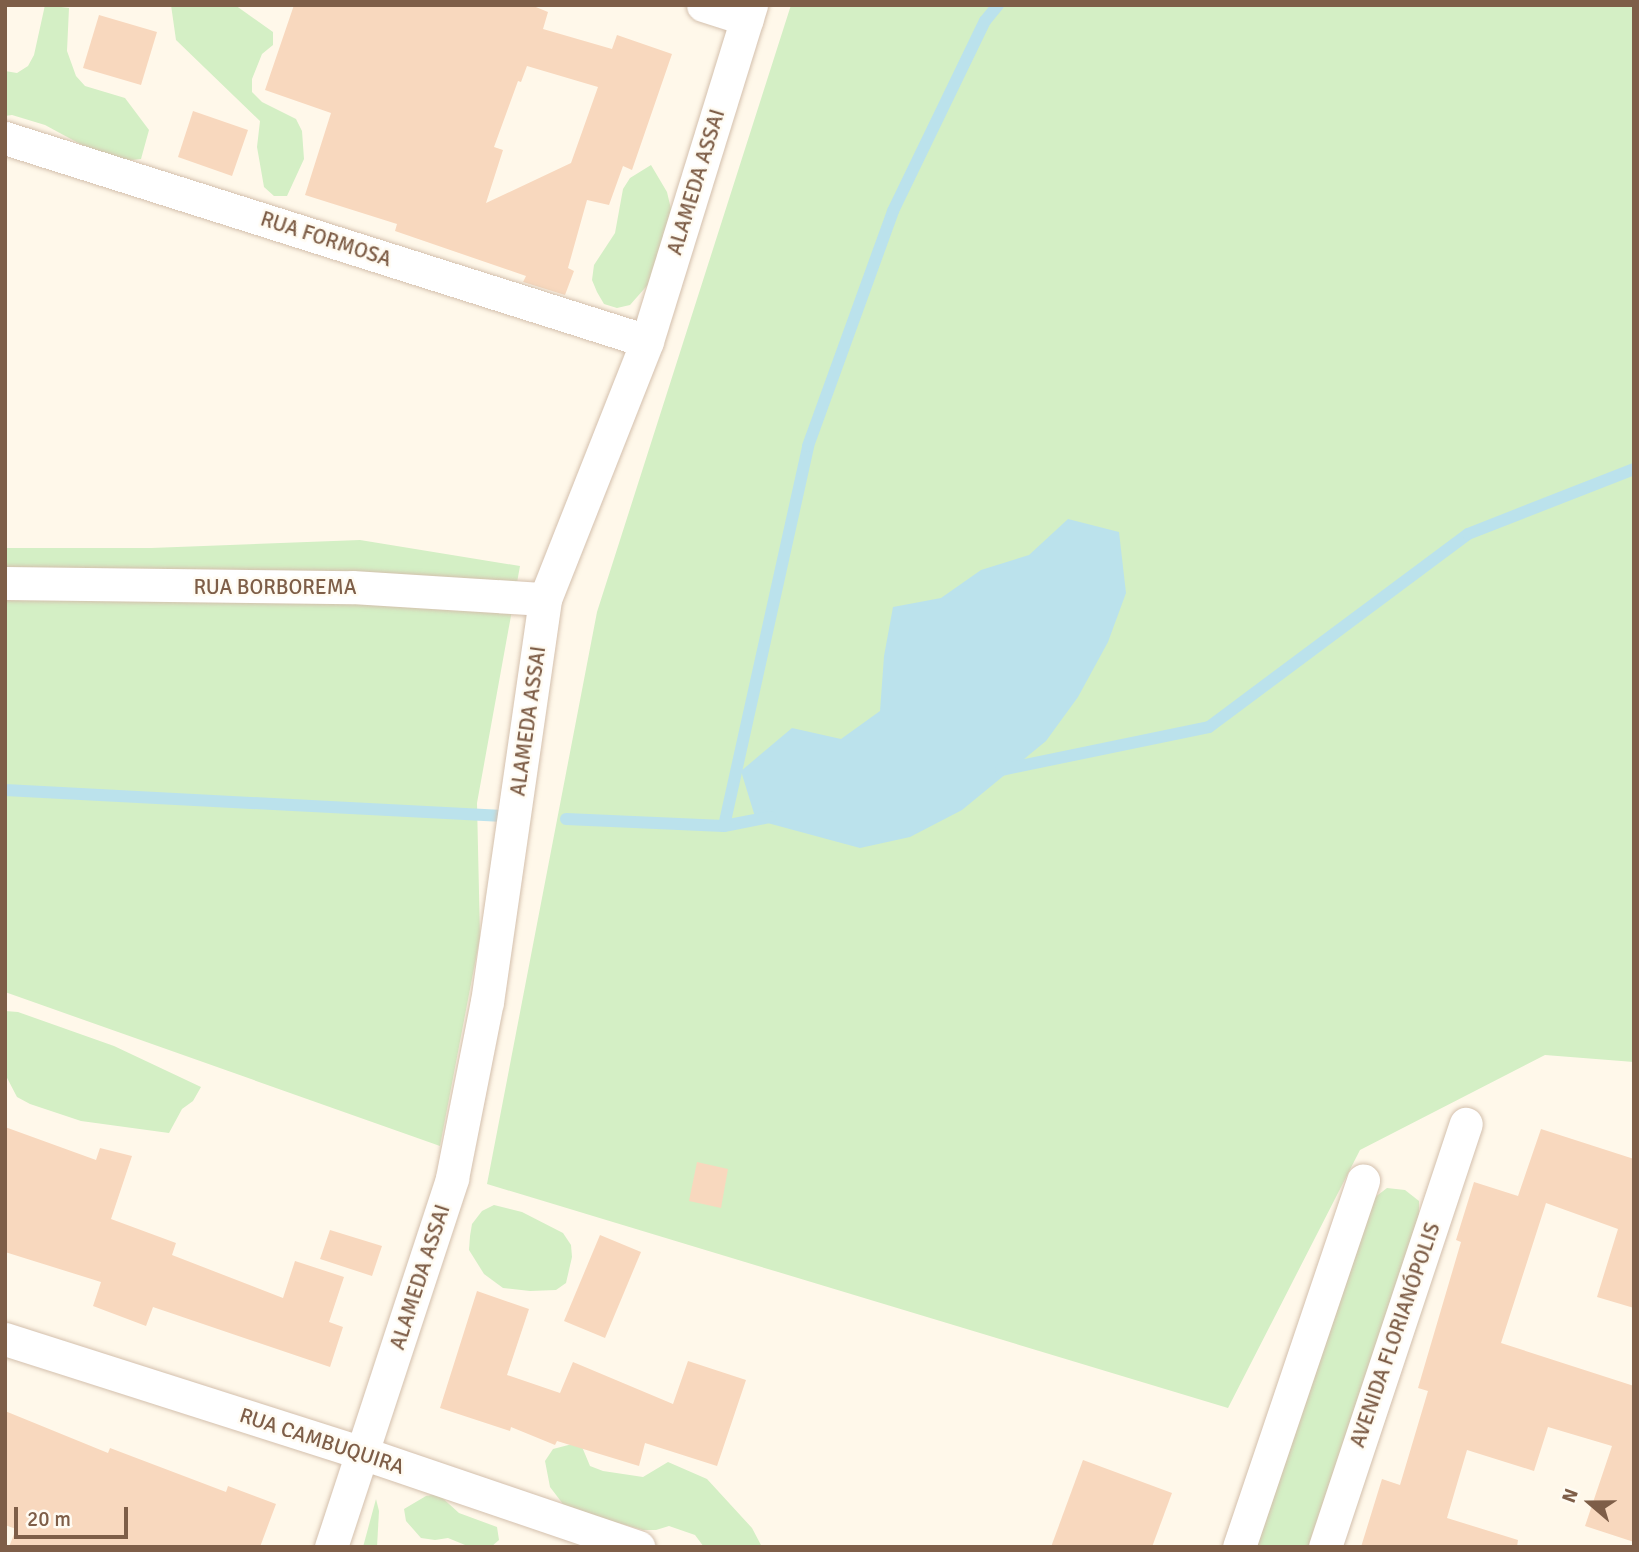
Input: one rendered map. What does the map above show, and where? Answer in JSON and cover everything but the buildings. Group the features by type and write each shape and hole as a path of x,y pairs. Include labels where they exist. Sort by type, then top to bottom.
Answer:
{"street":[{"path":"703,5 749,12"},
{"name":"ALAMEDA ASSAI","path":"331,1547 452,1178 487,1002 545,599 647,341 749,12"},
{"name":"RUA FORMOSA","path":"5,138 647,341"},
{"name":"RUA BORBOREMA","path":"5,583 352,587 545,599"},
{"name":"AVENIDA FLORIANÓPOLIS","path":"1325,1547 1466,1124"},
{"path":"1239,1547 1363,1180"},
{"name":"RUA CAMBUQUIRA","path":"5,1339 362,1453 638,1547"}],"green space":[{"path":"45,5 69,8 67,51 76,76 85,86 125,98 149,130 141,159 123,161 82,145 45,125 12,115 5,116 5,71 17,73 28,66 34,55"},
{"path":"171,5 235,5 273,32 273,45 262,54 252,79 252,92 262,102 296,119 302,131 304,159 287,196 274,196 264,187 257,147 260,121 176,40"},
{"path":"791,5 1634,5 1634,1062 1545,1055 1360,1150 1228,1408 487,1184 597,612"},
{"path":"651,165 667,192 671,209 652,280 630,305 617,308 604,304 597,292 592,280 594,265 615,233 623,189 630,178"},
{"path":"360,540 520,566 477,803 480,937 440,1146 5,992 5,548 151,548"},
{"path":"5,1011 18,1012 114,1046 201,1087 193,1101 182,1109 169,1133 81,1121 30,1104 17,1097 5,1074"},
{"path":"1387,1188 1405,1190 1419,1201 1419,1217 1308,1547 1255,1547 1374,1198"},
{"path":"494,1205 522,1212 563,1233 571,1245 572,1257 566,1283 556,1290 530,1291 503,1288 484,1274 469,1250 470,1236 472,1224 482,1211"},
{"path":"580,1442 590,1466 603,1471 643,1477 668,1462 707,1479 752,1528 762,1547 704,1547 695,1535 669,1526 643,1530 566,1508 550,1487 545,1461 553,1449"},
{"path":"438,1494 459,1513 497,1527 499,1540 491,1547 470,1547 448,1538 421,1538 406,1521 404,1509 426,1496"},
{"path":"376,1499 379,1511 377,1547 363,1547"}],"water":[{"path":"1068,519 1119,532 1126,593 1108,642 1078,697 1046,741 962,810 910,837 860,848 756,820 741,771 792,728 841,739 880,711 884,656 893,607 941,598 981,570 1029,555"}],"waterway":[{"path":"724,826 808,446 893,211 985,21 998,5"},
{"path":"1001,770 1209,727 1468,534 1634,469"},
{"path":"5,790 503,816"},
{"path":"566,819 724,826 770,817"}]}
